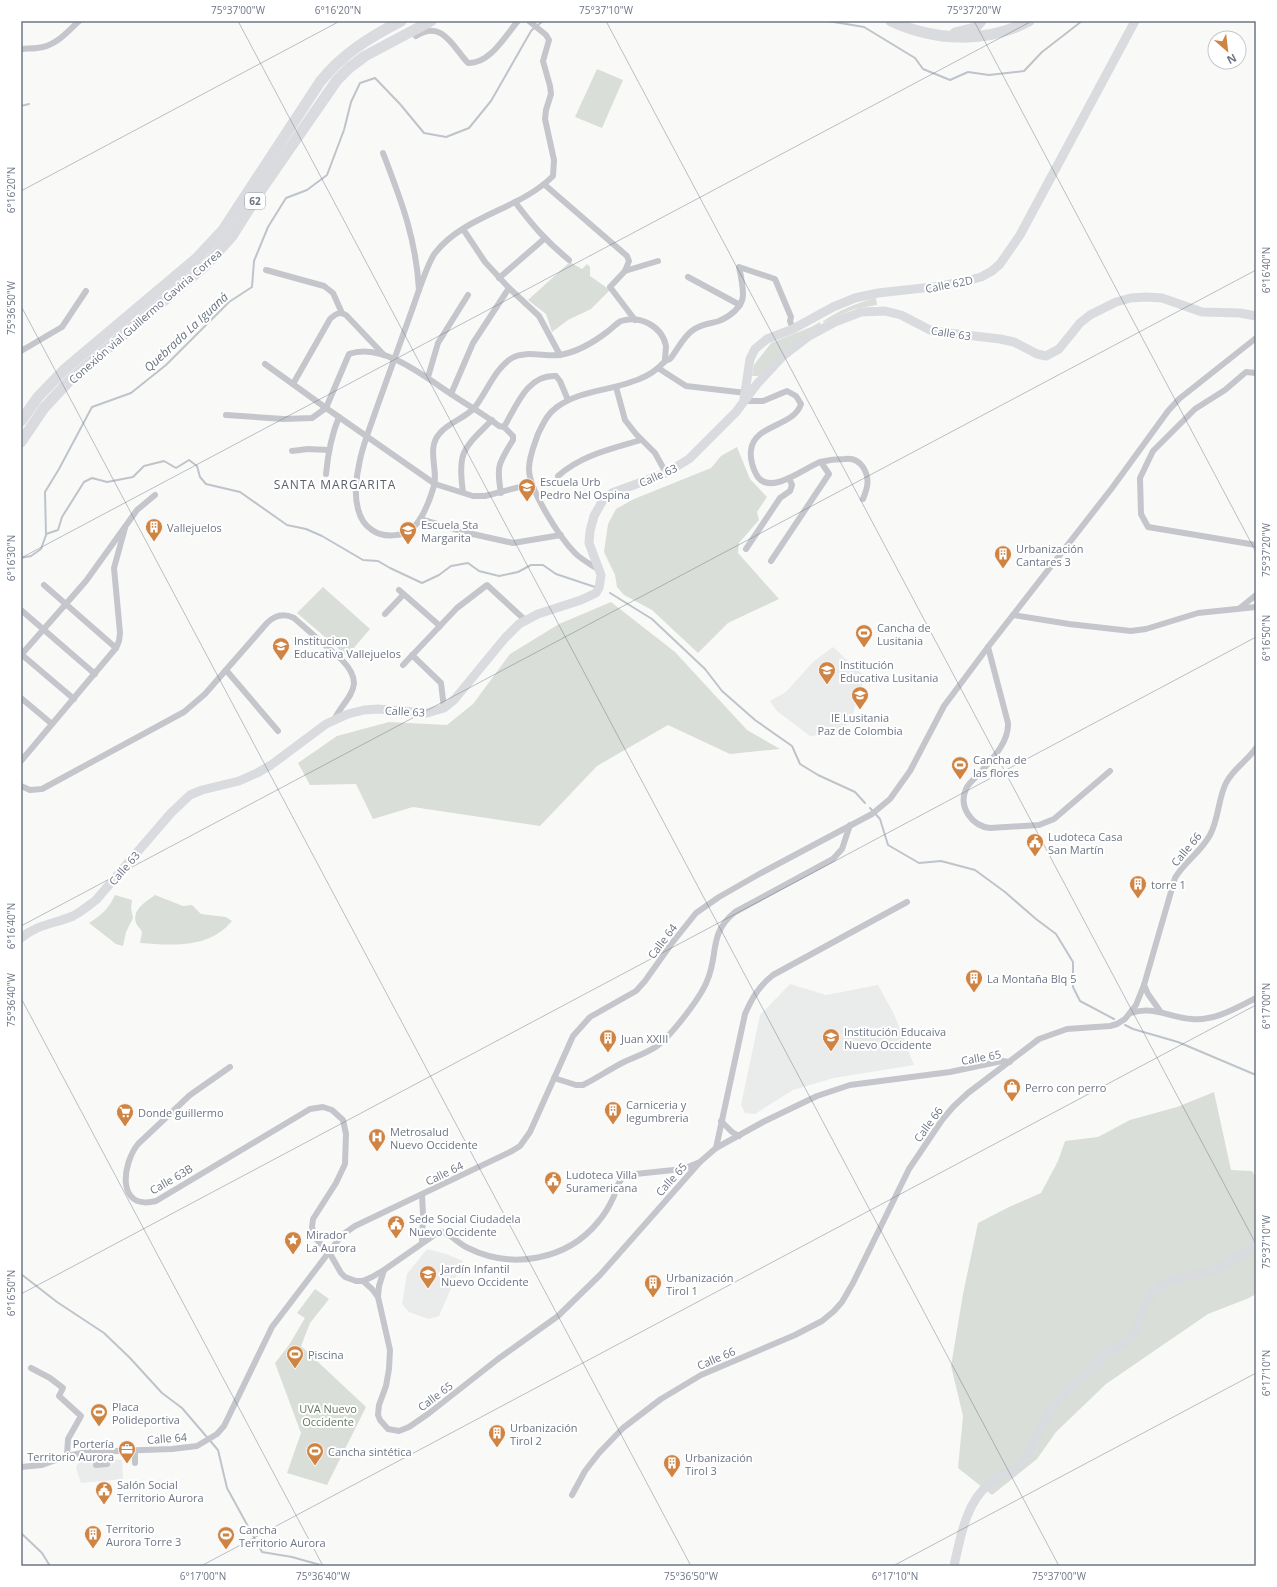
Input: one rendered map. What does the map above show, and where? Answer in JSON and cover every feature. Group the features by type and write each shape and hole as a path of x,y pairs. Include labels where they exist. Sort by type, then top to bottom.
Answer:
{"highway":[{"name":"Conexión vial Guillermo Gaviria Correa","path":"21,421 38,397 64,370 197,258 223,230 320,82 335,65 358,45 401,21"},
{"name":"Conexión vial Guillermo Gaviria Correa","path":"21,442 44,408 71,379 206,265 225,246 239,227 263,187 326,95 344,74 365,56 431,21"},
{"path":"891,21 917,31 960,38 981,36 1008,30 1021,22"},
{"path":"942,36 975,28 981,21"},
{"path":"1008,21 1021,22"}],"main road":[{"name":"Calle 62D","path":"745,397 748,364 755,349 767,339 793,330 833,307 854,298 878,293 930,288 966,282 981,277 992,271 1009,252 1020,235 1135,21"},
{"name":"Calle 63","path":"21,938 35,928 73,916 91,903 112,882 171,813 190,795 202,790 239,781 258,773 334,720 364,710 389,709 427,713 444,708 459,695 513,629 525,620 546,611 581,600 596,593 601,579 599,569 589,543 590,530 594,516 600,504 612,493 666,473 694,455 736,412 745,397 776,364 797,345 820,329 861,312 879,310 891,312 932,331 1014,342 1037,354 1046,356 1059,349 1076,327 1090,315 1116,302 1131,298 1162,298 1202,312 1240,313 1256,316"},
{"path":"954,1566 958,1548 972,1505 984,1488 1001,1475 1019,1468 1037,1439 1041,1425 1055,1404 1097,1364 1107,1352 1128,1340 1135,1331 1140,1317 1154,1292 1163,1284 1176,1279 1222,1267 1235,1260 1256,1244"}],"street":[{"path":"21,49 37,48 52,44 67,33 79,21"},
{"path":"416,36 427,30 436,30 444,35 468,63 473,63 485,59 518,21"},
{"path":"529,21 550,40 543,61 551,94 545,119 554,166 553,176 545,185 463,229 434,254 366,436 359,463 355,497 362,521 371,530 392,536 403,534 412,529 420,519 435,484 432,456 436,439 446,428 474,409 503,365 510,359 518,355 560,355 586,346 621,322 635,320 644,321 657,329 666,346 665,360"},
{"path":"383,153 411,232 418,264 419,291"},
{"path":"545,185 627,256 629,261 625,271 610,287 635,320"},
{"path":"515,202 544,239 569,260"},
{"path":"463,229 477,253 499,278 539,316 560,355"},
{"path":"499,278 544,239"},
{"path":"625,271 658,261"},
{"path":"599,569 580,557 561,535 531,484 529,470 530,456 546,418 556,407 568,400 587,393 616,387 642,377 658,368 665,360 670,359 682,341 692,330 703,324 719,321 731,315 740,305 744,296 739,267 775,279 791,317 790,321 793,330"},
{"path":"266,270 324,286 333,293 342,313 346,315 385,356"},
{"path":"688,277 740,305"},
{"path":"451,394 473,343 509,288"},
{"path":"21,351 62,327 86,291"},
{"path":"428,377 438,343 468,295"},
{"path":"293,384 330,319 336,314 342,313"},
{"name":"Calle 64","path":"21,1467 42,1465 67,1456 106,1451 172,1450 197,1446 218,1434 224,1426 272,1327 342,1235 355,1226 422,1195 520,1146 530,1132 573,1036 581,1026 599,1011 636,991 696,913 718,897 872,814 890,799 910,771 944,706 1112,488 1168,411 1179,399 1256,338"},
{"path":"226,415 284,419 312,418 326,408 349,354 358,351 385,356 394,359 428,377 451,394 504,428 513,436 513,440 499,463 498,478 501,493"},
{"path":"265,364 435,484 474,496 485,496 501,493 531,484"},
{"path":"658,368 686,386 763,401 787,391 801,404 799,410 784,422 756,438 751,448 752,464 758,478 763,482 774,484 821,462 851,458 860,463 868,479 867,489 863,498"},
{"path":"1256,373 1246,372 1225,390 1189,414 1153,451 1140,478 1141,514 1148,527 1256,545"},
{"path":"504,428 526,388 540,378 549,375 556,376 560,381 568,400"},
{"path":"616,387 623,415 628,425 655,453 666,473"},
{"path":"326,474 328,450 339,417"},
{"path":"462,492 460,474 461,460 466,448 492,420"},
{"path":"558,476 583,458 641,440"},
{"path":"292,451 308,449 328,450"},
{"path":"771,561 829,474 821,462"},
{"path":"746,549 780,498 790,491 792,485 789,478"},
{"path":"74,699 21,655 86,581 137,510 155,496"},
{"path":"420,519 468,534 513,543 561,535"},
{"path":"21,761 116,648 120,634 114,568 125,528"},
{"path":"44,585 116,648"},
{"path":"403,665 457,608 487,585 525,620"},
{"path":"385,614 401,593 440,626"},
{"path":"1240,608 1256,595"},
{"path":"1013,615 1069,624 1131,631 1146,629 1189,615 1256,607"},
{"path":"21,610 95,674"},
{"path":"21,786 30,790 42,789 184,712 205,694 271,619 281,615 294,618 342,660 351,674 353,682 352,692 334,720"},
{"path":"988,648 1008,723 1008,730 1006,739 989,763 966,790 965,806 972,819 982,827 990,828 1039,825 1054,819 1110,772"},
{"path":"412,656 441,683 444,708"},
{"path":"226,670 278,731"},
{"path":"21,698 52,724"},
{"name":"Calle 66","path":"572,1495 585,1471 599,1453 623,1428 661,1399 701,1375 795,1335 822,1321 834,1311 842,1302 853,1283 909,1169 952,1107 968,1093 1039,1039 1067,1029 1110,1026 1117,1024 1131,1013 1144,985 1175,878 1180,870 1210,836 1217,818 1222,792 1232,773 1256,748"},
{"path":"554,1078 576,1085 584,1085 625,1062 648,1052 662,1042 698,999 707,981 712,966 717,935 728,918 734,912 833,859 842,849 850,825"},
{"path":"716,1148 745,1014 762,983 773,975 907,902"},
{"path":"1144,985 1148,994 1160,1011"},
{"path":"1131,1013 1146,1009 1160,1011 1193,1020 1212,1018 1256,998"},
{"name":"Calle 65","path":"378,1297 390,1350 386,1386 379,1406 378,1415 380,1420 388,1429 398,1431 409,1427 518,1344 558,1316 600,1276 700,1162 716,1148 740,1136 764,1121 817,1096 850,1086 950,1072 1002,1061 1010,1062"},
{"name":"Calle 63B","path":"230,1067 190,1095 133,1150 126,1170 125,1184 130,1196 135,1200 149,1202 156,1200 310,1108 323,1107 332,1110 343,1120 346,1134 345,1164 336,1183 314,1219 312,1227 315,1238 329,1252"},
{"path":"721,1121 732,1132 740,1136"},
{"path":"329,1252 341,1273 345,1277 356,1281 363,1281 384,1270 440,1231 449,1234 468,1248 486,1255 520,1260 538,1258 552,1254 574,1243 590,1231 604,1215 620,1180 626,1175 683,1169 700,1162"},
{"path":"422,1195 422,1243"},
{"path":"378,1297 379,1286 384,1270"},
{"path":"363,1281 378,1297"},
{"path":"31,1368 50,1378 64,1388 59,1396 81,1416 68,1440 67,1456"},
{"path":"135,1450 135,1462"},
{"path":"96,1465 107,1464 106,1451"}],"shaded area":[{"name":"Institución Educativa Lusitania","path":"833,647 865,677 850,722 835,734 810,736 777,711 770,701 786,692 813,662"},
{"name":"Institución Educaiva Nuevo Occidente","path":"790,984 826,995 878,985 894,1014 914,1065 834,1078 793,1090 755,1114 745,1113 741,1105 760,1015"},
{"name":"Jardín Infantil Nuevo Occidente","path":"427,1249 446,1254 463,1261 439,1316 429,1319 409,1312 402,1304 407,1274"},
{"path":"111,1459 122,1460 123,1479 81,1483 76,1468 78,1463 83,1461"}],"green space":[{"path":"597,69 623,80 602,128 575,117"},
{"path":"570,262 582,269 587,264 590,267 590,276 610,290 591,309 568,320 552,332 546,314 528,300"},
{"path":"876,298 877,305 854,309 822,322 848,307"},
{"path":"820,322 821,326 758,376 752,376 754,365 771,343"},
{"path":"737,447 750,479 767,497 757,512 759,520 739,543 738,553 779,599 728,623 698,653 652,610 624,595 617,587 615,575 604,552 608,524 616,509 634,499 711,468 721,456"},
{"path":"323,587 370,629 347,656 297,613"},
{"path":"611,602 675,652 747,730 780,749 730,754 668,725 597,766 540,826 413,807 373,819 356,784 310,785 298,763 337,736 389,722 447,725 473,704 510,654 559,624"},
{"path":"115,895 132,900 131,908 133,918 126,932 123,946 116,944 89,923 105,911"},
{"path":"155,895 183,906 192,905 201,914 226,917 232,921 222,931 202,941 171,945 140,943 142,932 135,920 137,911"},
{"path":"1214,1092 1231,1170 1252,1171 1256,1178 1256,1294 1208,1314 1106,1384 1056,1432 1037,1459 992,1495 958,1468 963,1416 951,1366 963,1294 978,1223 1041,1193 1058,1161 1065,1141 1098,1137 1130,1120 1177,1107"},
{"name":"UVA Nuevo Occidente","path":"315,1289 329,1299 310,1323 301,1346 366,1407 327,1485 287,1473 301,1433 275,1363 289,1345 305,1318 297,1313"}],"waterway":[{"name":"Quebrada La Iguaná","path":"538,25 543,21"},
{"name":"Quebrada La Iguaná","path":"670,21 678,21"},
{"name":"Quebrada La Iguaná","path":"828,21 864,27 915,58 923,69 950,80 968,72 989,75 1024,71 1042,52 1082,21"},
{"name":"Quebrada La Iguaná","path":"21,558 31,556 41,549 46,535 45,492 92,407 131,393 166,365 229,302 252,287 254,261 268,227 286,198 307,190 327,175 344,130 351,102 360,83 375,78 400,104 424,133 446,137 469,128 491,101 534,28"},
{"path":"21,106 29,104"},
{"path":"46,534 58,530 62,517 84,482 92,478 107,482 133,477 144,466 164,461 176,468 189,460 197,466 200,477 206,484 240,492 287,525 306,529 322,536 363,560 378,561 422,583 439,575 451,566 468,563 479,571 499,576 518,572 531,565 543,565 556,574 595,587"},
{"path":"610,593 652,619 705,669 722,691 755,720 792,746 800,764 818,775 855,792 865,803"},
{"path":"870,808 880,819 888,845 919,863 941,861 975,870 1005,892 1056,934 1073,962 1073,987 1080,1001 1114,1019"},
{"path":"1125,1025 1133,1029 1178,1042 1256,1075"},
{"path":"21,1274 57,1302 104,1333 130,1358 162,1393 182,1408 218,1450 227,1488 262,1552 292,1557 324,1566"},
{"path":"21,1533 42,1553 50,1566"}],"place":[{"name":"Escuela Urb Pedro Nel Ospina","path":"527,502"},
{"name":"Vallejuelos","path":"154,542"},
{"name":"Escuela Sta Margarita","path":"408,545"},
{"name":"Urbanización Cantares 3","path":"1003,569"},
{"name":"Cancha de Lusitania","path":"864,648"},
{"name":"Institucion Educativa Vallejuelos","path":"281,661"},
{"name":"Institución Educativa Lusitania","path":"827,685"},
{"name":"IE Lusitania Paz de Colombia","path":"860,710"},
{"name":"Cancha de las flores","path":"960,780"},
{"name":"Ludoteca Casa San Martín","path":"1035,857"},
{"name":"torre 1","path":"1138,899"},
{"name":"La Montaña Blq 5","path":"974,993"},
{"name":"Institución Educaiva Nuevo Occidente","path":"831,1052"},
{"name":"Juan XXIII","path":"608,1053"},
{"name":"Perro con perro","path":"1012,1102"},
{"name":"Carniceria y legumbreria","path":"613,1125"},
{"name":"Donde guillermo","path":"125,1127"},
{"name":"Metrosalud Nuevo Occidente","path":"377,1152"},
{"name":"Ludoteca Villa Suramericana","path":"553,1195"},
{"name":"Sede Social Ciudadela Nuevo Occidente","path":"396,1239"},
{"name":"Mirador La Aurora","path":"293,1255"},
{"name":"Jardín Infantil Nuevo Occidente","path":"428,1289"},
{"name":"Urbanización Tirol 1","path":"653,1298"},
{"name":"Piscina","path":"295,1369"},
{"name":"Placa Polideportiva","path":"99,1427"},
{"name":"Urbanización Tirol 2","path":"497,1448"},
{"name":"Portería Territorio Aurora","path":"127,1464"},
{"name":"Cancha sintética","path":"315,1466"},
{"name":"Urbanización Tirol 3","path":"672,1478"},
{"name":"Salón Social Territorio Aurora","path":"104,1505"},
{"name":"Territorio Aurora Torre 3","path":"93,1549"},
{"name":"Cancha Territorio Aurora","path":"226,1550"}],"district":[{"name":"SANTA MARGARITA","path":"335,484"}]}
